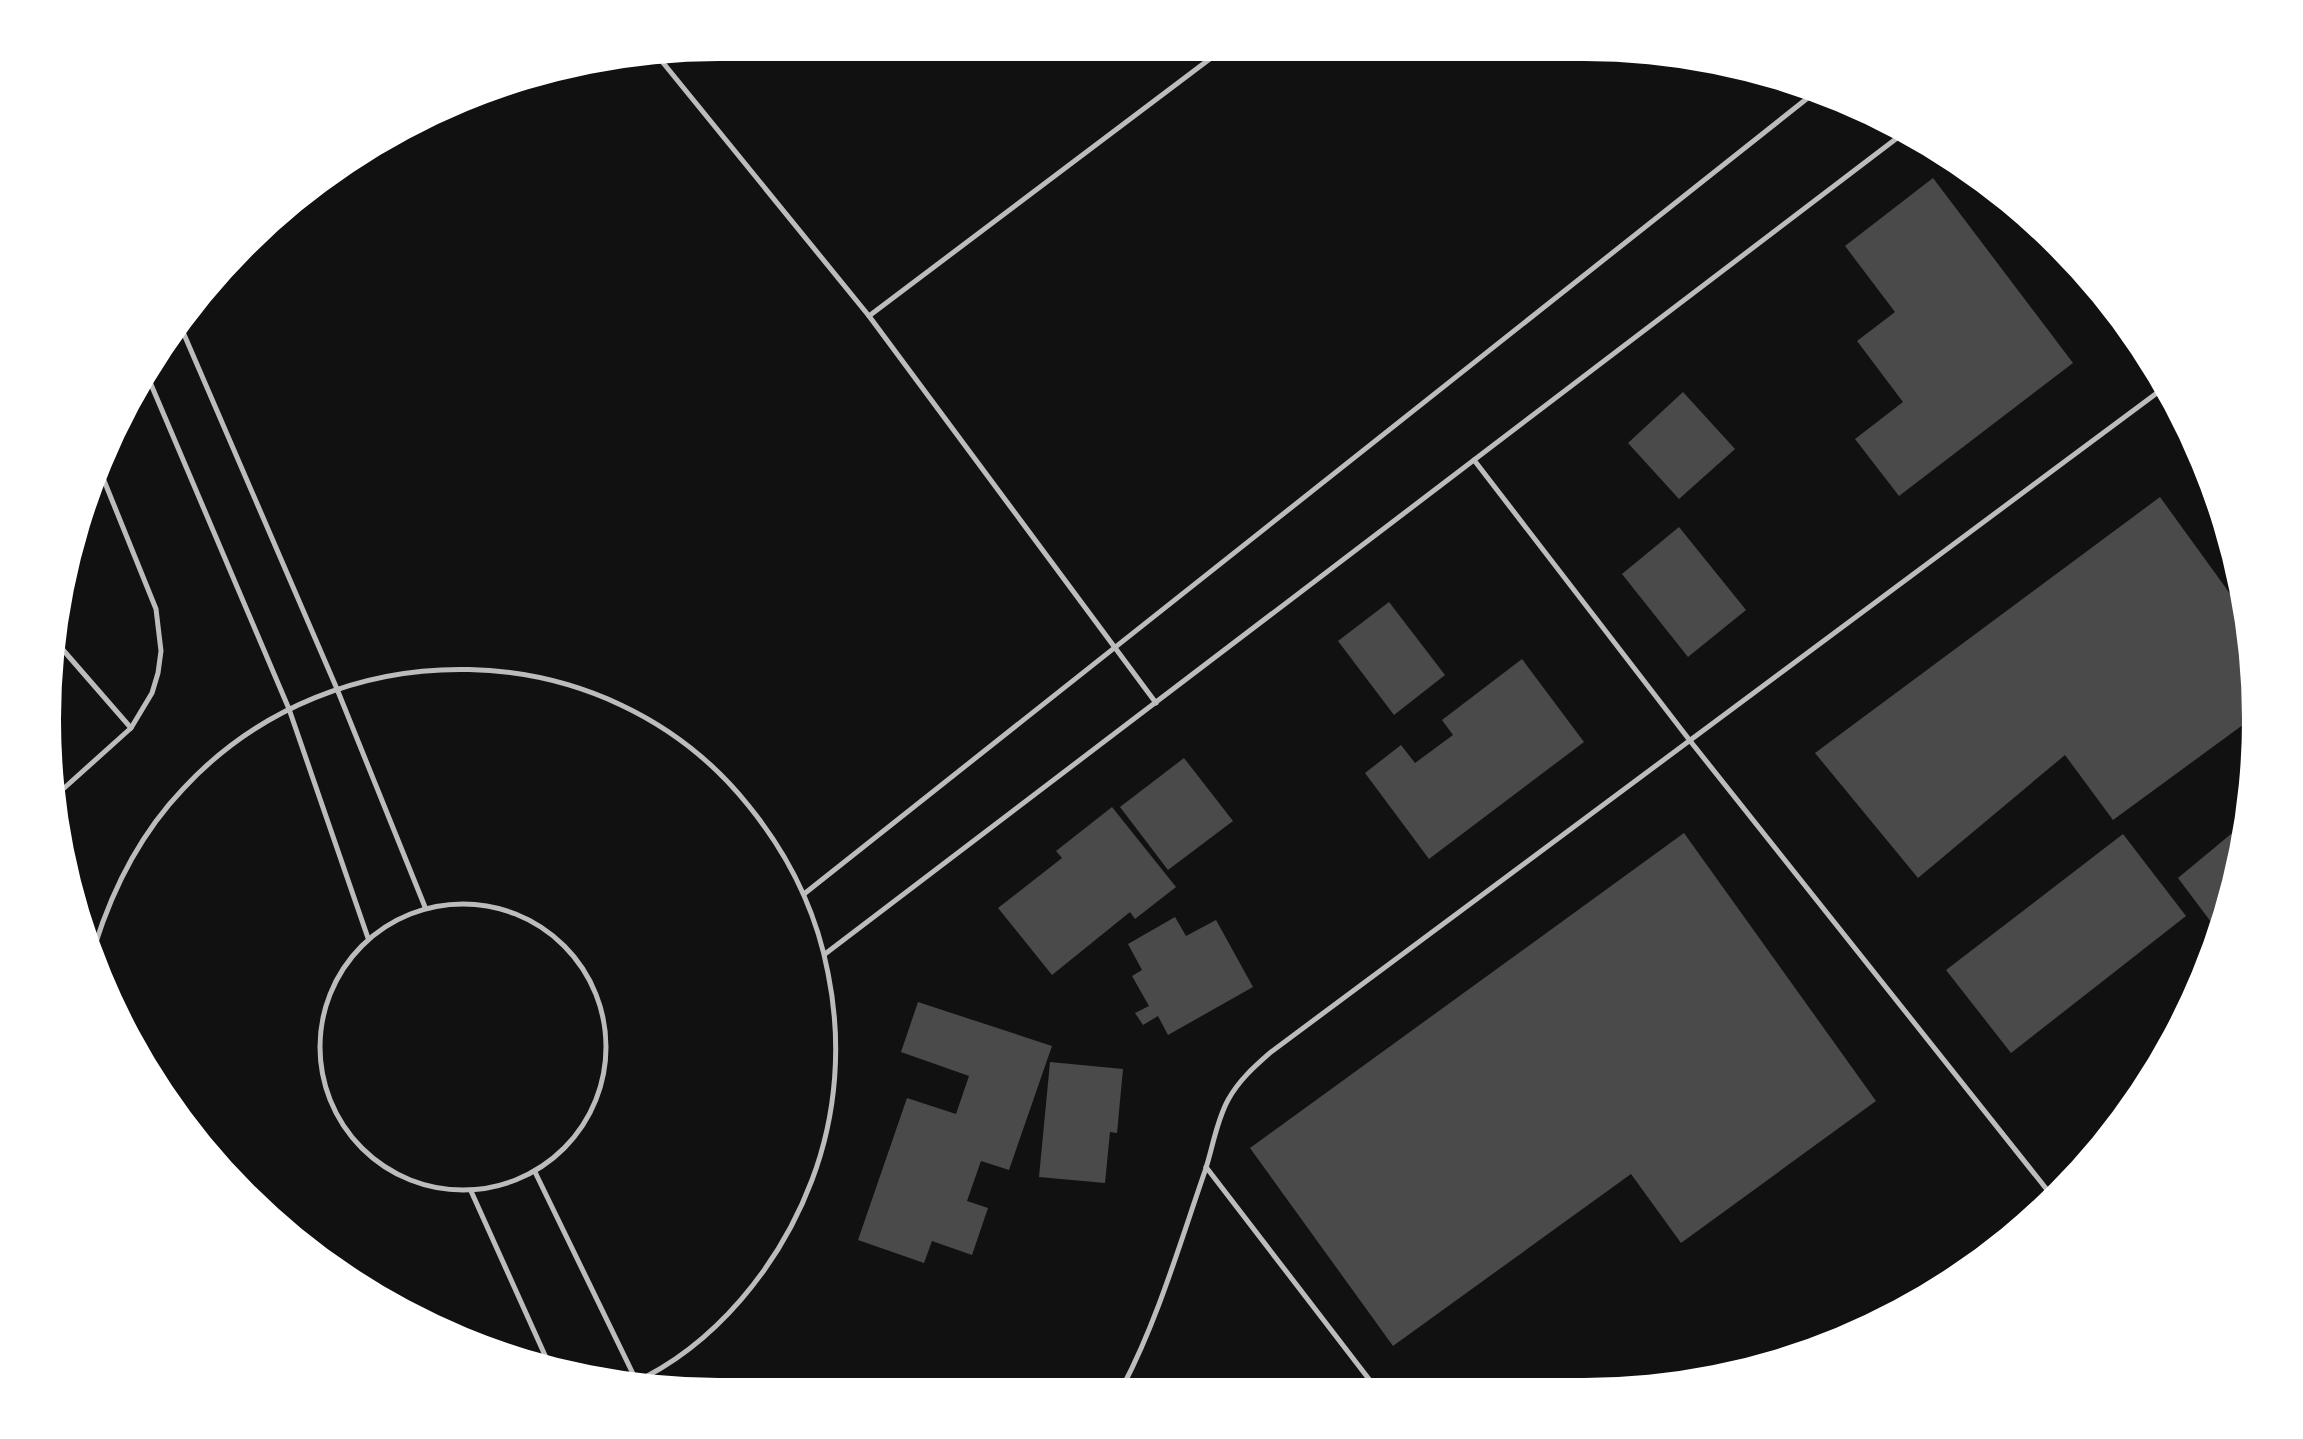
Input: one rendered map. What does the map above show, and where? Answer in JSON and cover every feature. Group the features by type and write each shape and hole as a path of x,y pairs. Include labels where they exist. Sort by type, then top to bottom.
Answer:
{"lane":[{"path":"869,316 1207,61"},
{"path":"664,64 869,316 1156,703"},
{"path":"804,894 1805,100"},
{"path":"825,954 1895,140"},
{"path":"185,336 337,689 425,907"},
{"path":"152,386 289,709 368,938"},
{"path":"1127,1378 1139,1355 1206,1167 1216,1130 1228,1100 1244,1075 1270,1052 2156,394"},
{"path":"1474,460 1690,742 2046,1188"},
{"path":"65,787 131,728 152,693 158,673 160,630 156,609 105,483"},
{"path":"65,652 131,728"},
{"path":"98,937 130,860 183,788 215,758 251,731 289,709 337,689 415,670 495,670 573,685 611,700 680,740 711,765 739,793 764,824 786,858 804,894 825,954 833,995 835,1079 819,1162 804,1201 785,1238 762,1273 735,1305 694,1343 649,1373"},
{"path":"466,902 507,909 544,927 575,955 596,991 606,1032 605,1073 591,1112 567,1147 534,1172 504,1186 471,1191 420,1185 375,1162 341,1124 322,1077 321,1026 337,978 368,938 425,907 466,902"},
{"path":"1206,1167 1368,1378"},
{"path":"534,1172 629,1371"},
{"path":"471,1191 544,1354"}],"building":[{"path":"1933,178 2073,363 1899,496 1855,439 1903,402 1857,341 1895,312 1845,246"},
{"path":"1683,392 1735,449 1679,499 1628,443"},
{"path":"2160,497 2229,593 2240,676 2242,726 2113,820 2065,755 1918,878 1815,753"},
{"path":"1679,527 1746,610 1688,657 1622,574"},
{"path":"1389,602 1445,675 1394,715 1338,641"},
{"path":"1522,659 1584,742 1429,859 1365,773 1401,745 1415,763 1453,735 1442,720"},
{"path":"1184,758 1233,821 1168,870 1120,807"},
{"path":"1112,807 1176,887 1135,919 1130,912 1052,975 998,908 1062,858 1056,851"},
{"path":"1684,833 1876,1101 1681,1243 1631,1174 1393,1346 1250,1148"},
{"path":"2123,834 2186,916 2011,1053 1946,970"},
{"path":"2231,834 2210,921 2178,878"},
{"path":"1175,917 1186,936 1216,920 1253,987 1168,1035 1158,1016 1143,1025 1135,1013 1149,1006 1132,976 1142,970 1128,944"},
{"path":"918,1002 1052,1046 1009,1170 981,1161 967,1201 988,1208 972,1255 932,1241 924,1263 858,1240 907,1098 956,1114 969,1076 901,1052"},
{"path":"1050,1062 1123,1069 1117,1133 1110,1132 1105,1183 1039,1177"}]}
